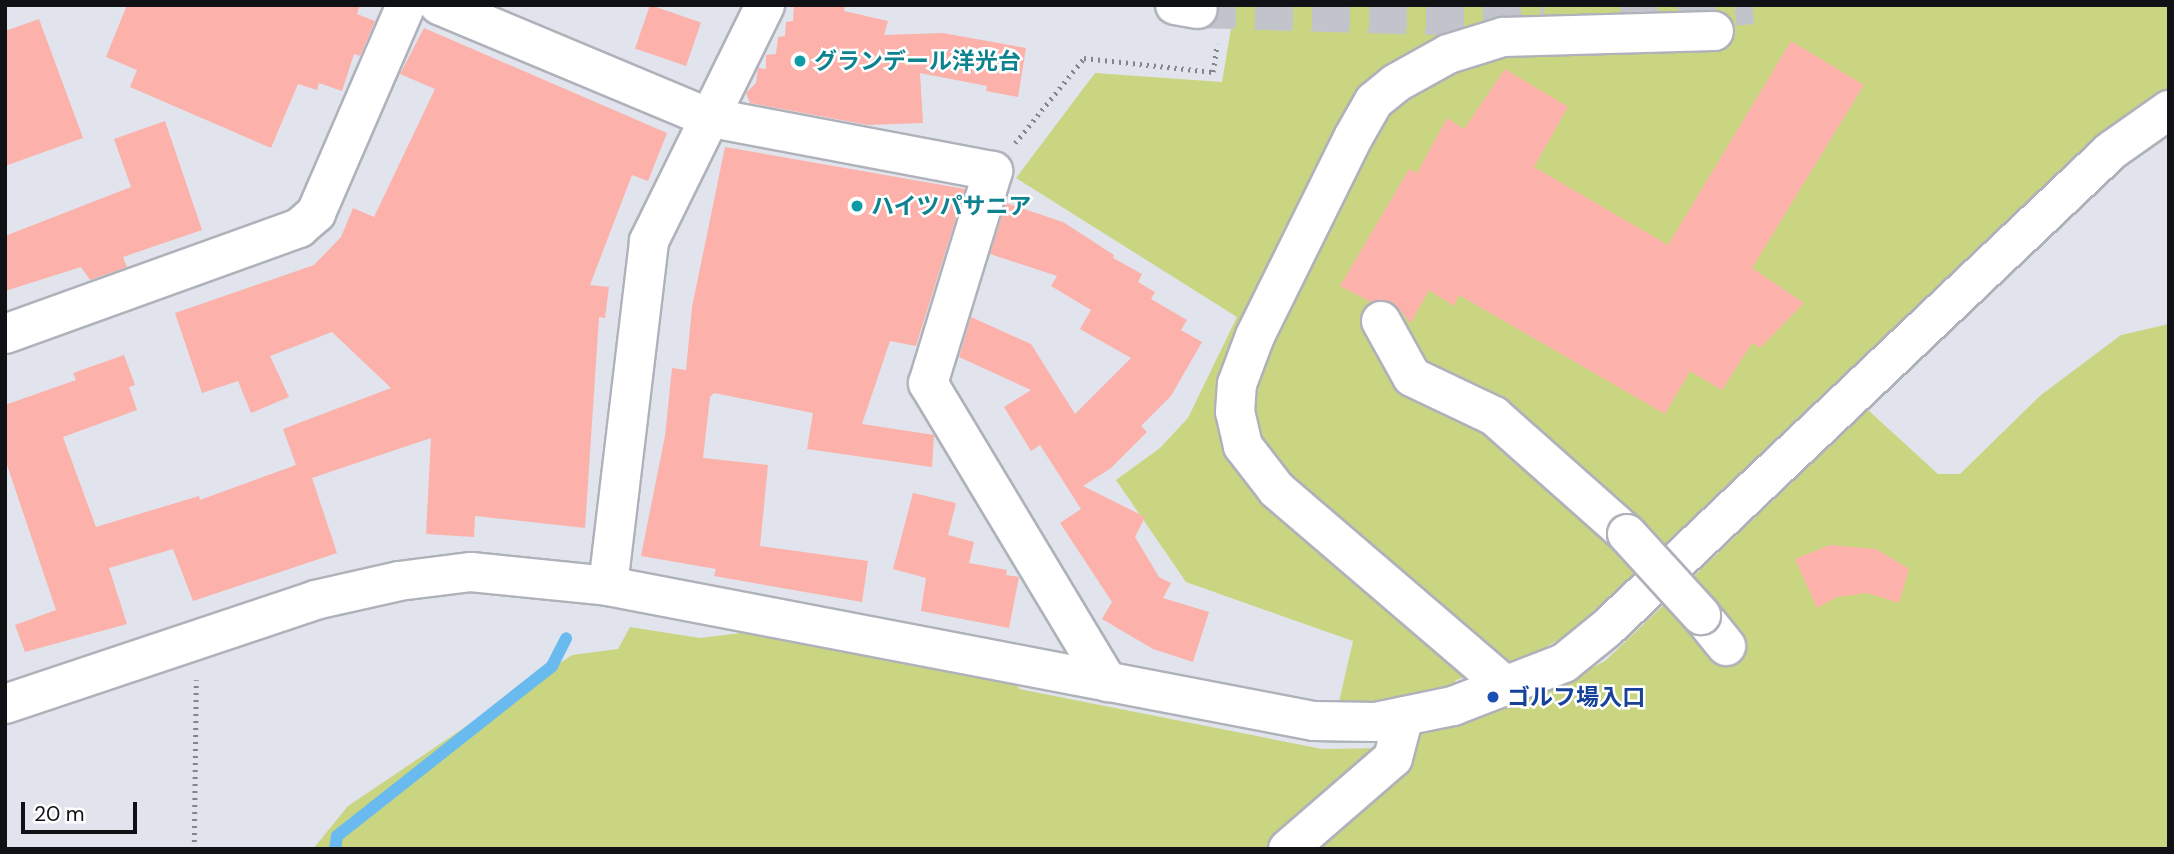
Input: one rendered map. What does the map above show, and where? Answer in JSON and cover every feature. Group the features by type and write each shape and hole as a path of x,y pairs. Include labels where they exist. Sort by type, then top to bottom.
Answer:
{"street":[{"path":"5,334 299,228 317,213 406,5"},
{"path":"439,5 707,117 993,171 928,383 1108,682"},
{"path":"608,586 649,240 707,117 765,5"},
{"path":"1507,687 1277,490 1243,446 1235,412 1237,384 1255,336 1354,135 1374,101 1396,83 1448,54 1503,37 1714,31"},
{"path":"5,704 315,600 399,581 471,572 608,586 1314,721 1375,722 1404,716 1507,687 1564,663 1607,628 2112,150 2169,110"},
{"path":"1381,321 1412,377 1494,416 1627,534 1726,646"},
{"path":"1288,849 1393,758 1404,716"}],"path":[{"path":"993,171 1084,58 1213,72 1197,16"},
{"path":"194,849 196,640"}],"green space":[{"path":"1235,5 2169,5 2169,91 1579,628 1523,660 1456,680 1450,693 1393,705 1339,702 1353,641 1186,582 1116,480 1160,448 1188,418 1237,317 1016,178 1095,73 1222,82"},
{"path":"2169,324 2169,849 313,849 348,806 572,655 618,649 630,627 700,638 782,628 1012,671 1019,689 1322,749 1384,748 1481,699 1562,683 1605,661 1868,410 1938,474 1960,474 2041,395 2121,335"}],"building":[{"path":"127,5 360,5 357,14 375,21 360,56 354,54 342,91 319,83 317,90 298,84 271,148 130,87 137,70 106,57"},
{"path":"650,5 701,23 686,66 635,48"},
{"path":"794,5 845,5 844,11 888,21 884,35 943,33 1026,48 1018,97 986,91 987,86 920,73 923,123 868,125 750,103 746,93 756,83 758,68 766,69 766,55 776,54 778,37 785,36 786,22 793,21"},
{"path":"39,19 83,138 5,166 5,31"},
{"path":"424,28 667,133 648,181 632,175 590,285 609,287 605,318 599,317 585,528 475,516 474,537 426,534 431,438 312,478 337,553 193,601 173,549 109,568 127,624 25,652 15,625 56,610 5,459 5,405 76,380 73,373 124,355 135,385 129,387 137,410 63,437 96,527 199,496 200,500 296,465 283,429 391,388 332,332 270,356 289,397 251,413 238,381 202,393 175,313 314,265 341,237 353,208 374,217 435,89 400,74"},
{"path":"1791,41 1864,85 1752,268 1804,303 1760,348 1752,343 1722,390 1690,371 1665,414 1459,295 1454,306 1429,290 1411,323 1392,302 1371,302 1340,286 1409,169 1417,173 1447,118 1464,129 1505,69 1568,107 1534,167 1668,245"},
{"path":"165,121 202,230 123,257 127,267 90,280 81,267 5,291 5,236 131,187 114,139"},
{"path":"725,147 965,189 916,346 890,341 862,424 934,435 932,467 807,449 813,413 714,393 710,397 703,458 768,465 760,546 868,561 862,602 714,576 716,569 641,556 665,436 672,368 686,370 692,307"},
{"path":"1006,203 1063,222 1114,255 1113,258 1142,274 1138,282 1155,292 1151,299 1187,320 1181,330 1202,342 1171,396 1141,426 1147,432 1111,468 1083,486 1145,517 1135,537 1159,577 1171,583 1163,598 1209,612 1193,662 1153,649 1102,619 1112,602 1060,523 1081,509 1040,445 1031,451 1004,407 1031,390 959,357 971,317 1031,344 1075,414 1131,358 1080,329 1091,310 1051,286 1057,276 990,254"},
{"path":"913,493 956,503 948,535 974,542 969,563 1007,570 1006,575 1019,577 1009,628 921,611 926,578 893,569"},
{"path":"1830,545 1876,549 1909,569 1899,603 1867,593 1837,597 1817,608 1795,559"}],"waterway":[{"path":"335,849 337,836 552,666 566,638"}],"tunnel":[{"path":"1621,17 1752,5"},
{"path":"1198,9 1544,19"}],"place":[{"name":"グランデール洋光台","path":"800,61"},
{"name":"ハイツパサニア","path":"857,206"},
{"name":"ゴルフ場入口","path":"1493,697"}]}
